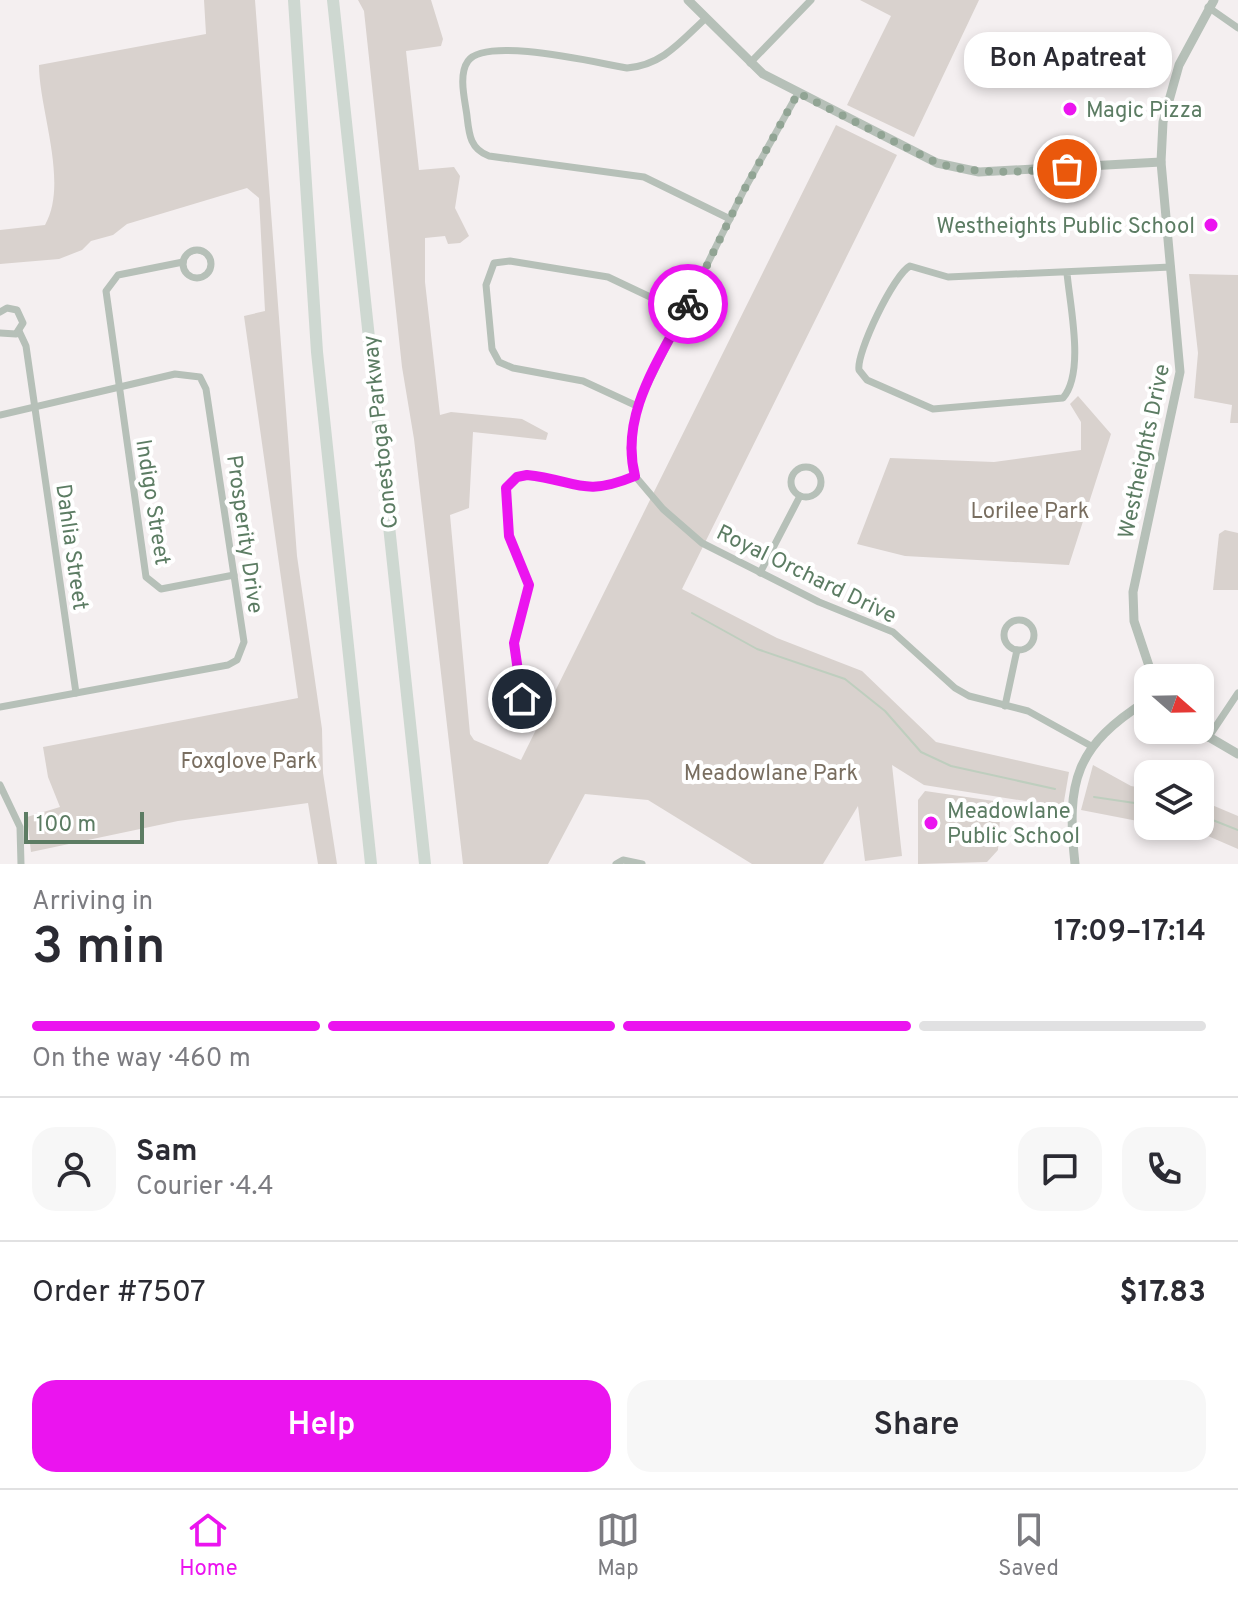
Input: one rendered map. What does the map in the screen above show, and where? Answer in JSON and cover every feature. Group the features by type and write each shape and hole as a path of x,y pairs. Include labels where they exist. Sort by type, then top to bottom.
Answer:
{"highway":[{"path":"294,0 317,352 371,864"},
{"name":"Conestoga Parkway","path":"333,0 425,864"}],"street":[{"path":"688,0 750,63 798,93 937,163 958,170 979,172 1161,162"},
{"path":"750,63 811,0"},
{"path":"1211,4 1238,28"},
{"name":"Westheights Drive","path":"1148,664 1134,621 1133,592 1180,372 1161,162 1165,107 1179,65 1211,4"},
{"path":"706,18 668,54 644,67 627,68 520,51 477,53 469,60 463,74 469,133 474,147 489,156 644,177 730,219"},
{"path":"520,681 531,674 539,675 548,685 546,696 537,703 529,703 519,695 514,643 529,585 509,536 506,488 517,477 527,475 587,489 607,487 635,476 630,448 637,406 730,219 798,93"},
{"path":"196,250 209,256 211,266 208,274 195,279 187,275 183,262 188,254 196,250"},
{"path":"637,406 583,381 513,368 499,362 491,336 486,285 489,270 494,263 510,261 608,277 684,313"},
{"name":"Indigo Street","path":"183,262 125,273 108,286 146,577 161,589 234,575"},
{"path":"1067,273 1075,362 1074,379 1063,398 933,409 867,380 859,370 860,352 898,278 910,266 943,277 1171,267"},
{"path":"0,312 12,309 20,314 23,323 12,336 0,333"},
{"name":"Dahlia Street","path":"19,331 26,346 76,693"},
{"name":"Prosperity Drive","path":"0,415 183,373 200,377 204,383 244,642 237,660 0,707"},
{"path":"800,468 814,469 821,481 818,492 810,497 800,496 792,489 793,474 800,468"},
{"name":"Royal Orchard Drive","path":"635,476 663,509 702,543 760,573 893,632 955,688 1041,717 1093,747"},
{"path":"760,573 800,496"},
{"path":"1023,620 1033,629 1034,639 1027,648 1017,650 1007,645 1004,631 1012,621 1023,620"},
{"path":"1005,706 1017,650"},
{"path":"1214,729 1238,693"},
{"path":"1075,864 1071,806 1078,773 1093,747 1119,720 1134,710"},
{"path":"1214,741 1238,754"},
{"path":"0,788 20,827 21,864"},
{"path":"616,864 623,860 642,864"}],"green space":[{"name":"Foxglove Park","path":"204,0 255,0 297,556 322,729 323,773 337,864 318,864 308,803 178,821 31,852 27,817 60,807 48,777 43,747 298,698 244,316 265,311 259,198 247,188 127,224 113,235 91,241 82,250 59,259 0,264 0,230 45,225 52,208 54,168 39,65 206,34"},
{"name":"Meadowlane Park","path":"358,0 431,0 443,39 441,46 406,51 419,170 454,167 460,176 455,208 469,236 460,243 448,244 445,236 425,238 425,282 440,415 451,412 522,419 548,433 546,440 473,432 469,508 450,515 470,734 474,740 521,760 836,125 897,155 682,589 777,638 862,671 936,742 1069,772 1063,807 924,785 892,765 902,856 865,861 858,806 823,864 752,864 648,800 585,794 548,864 463,864 414,439 402,367 364,11"},
{"path":"860,0 979,0 914,137 847,105 891,16"},
{"path":"1189,274 1238,275 1238,423 1230,423 1232,405 1194,398 1198,353"},
{"name":"Lorilee Park","path":"1078,396 1111,434 1069,565 905,556 857,544 890,458 994,462 1081,450 1081,422 1070,404"},
{"path":"1225,530 1238,533 1238,590 1213,590 1219,534"},
{"path":"1093,765 1134,787 1134,820 1081,810"},
{"path":"925,791 1001,802 998,850 987,862 918,864 918,800"},
{"path":"1214,806 1238,816 1238,849 1214,839"}],"waterway":[{"path":"692,613 757,649 845,679 885,711 921,752 951,766 1055,789"},
{"path":"1094,797 1134,803"},
{"path":"1214,821 1238,830"}],"way so far":[{"path":"688,304 744,190 798,93 937,163 958,170 1067,169"}],"place":[{"name":"Magic Pizza","path":"1070,109"},
{"name":"Bon Apatreat","path":"1067,169"},
{"name":"Westheights Public School","path":"1211,225"},
{"name":"Meadowlane Public School","path":"931,823"}],"route":[{"path":"522,699 518,690 520,681 514,643 529,585 525,567 509,536 506,488 517,477 527,475 587,489 607,487 635,476 630,448 631,426 637,406 688,304"}]}
